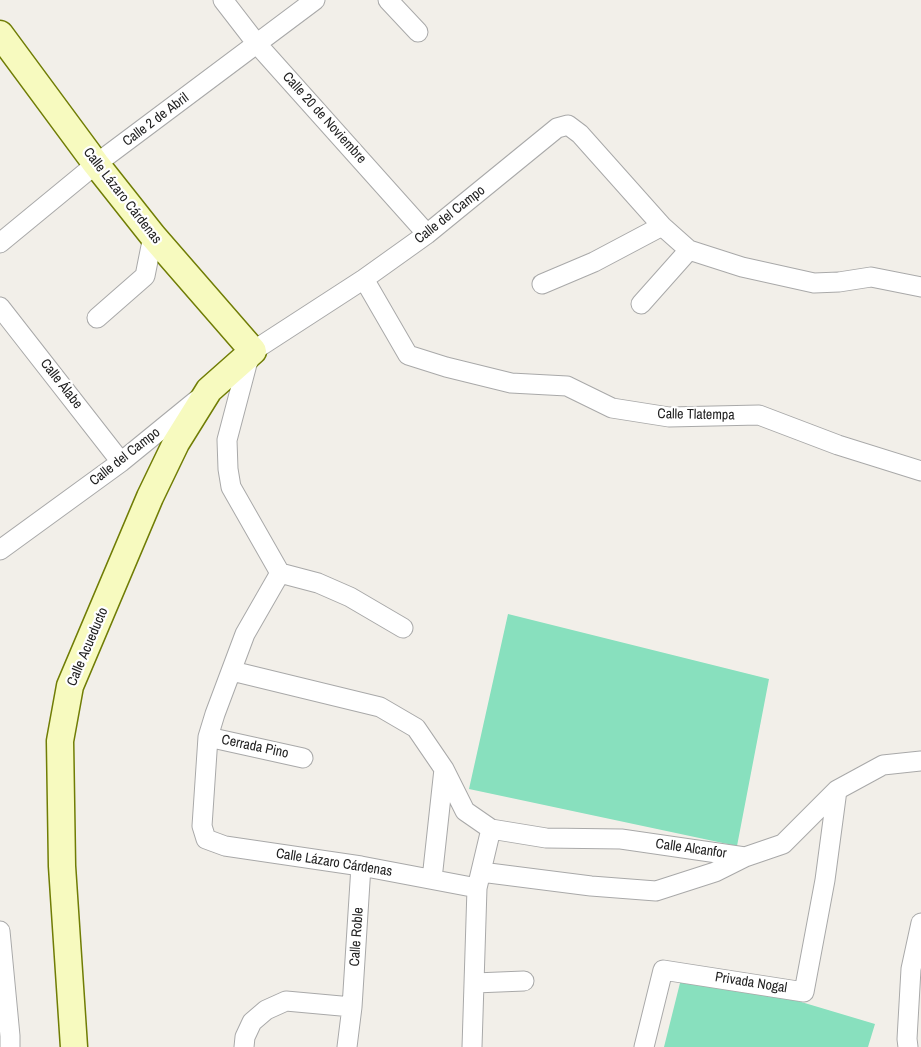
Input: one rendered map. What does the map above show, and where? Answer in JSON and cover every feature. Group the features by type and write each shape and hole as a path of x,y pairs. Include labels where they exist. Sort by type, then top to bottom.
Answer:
{"street":[{"name":"Calle 20 de Noviembre","path":"223,0 257,44 427,234"},
{"name":"Calle 2 de Abril","path":"0,243 96,164 315,0"},
{"path":"388,0 418,32"},
{"name":"Calle Lázaro Cárdenas","path":"0,34 96,164 153,236 253,351"},
{"name":"Calle del Campo","path":"0,550 121,462 209,390 253,351 364,279 427,234 558,128 568,125 580,134 662,226 689,250 742,267 814,283 840,282 871,277 921,286"},
{"path":"542,284 594,262 662,226"},
{"path":"97,318 145,276 153,236"},
{"path":"641,304 689,250"},
{"name":"Calle Tlatempa","path":"364,279 408,354 446,367 511,383 567,386 612,408 669,417 759,415 838,445 921,471"},
{"name":"Calle Álabe","path":"0,307 121,462"},
{"path":"253,351 247,364 227,440 231,487 280,573 318,583 350,597 403,628"},
{"name":"Calle Acueducto","path":"74,1047 62,866 60,741 70,686 150,497 176,443 209,390"},
{"name":"Calle Lázaro Cárdenas","path":"280,573 246,634 208,737 202,826 206,839 225,846 361,866 432,879 479,880 656,891 715,872 745,857"},
{"path":"232,670 380,707 416,728 444,769 466,811 492,829 479,880 472,1047"},
{"name":"Cerrada Pino","path":"208,737 303,758"},
{"name":"Calle Alcanfor","path":"492,829 546,838 621,839 745,857 783,844 837,790 883,765 921,761"},
{"path":"432,879 444,769"},
{"name":"Privada Nogal","path":"644,1047 663,970 804,992 825,880 837,790"},
{"name":"Calle Roble","path":"347,1047 352,1007 361,866"},
{"path":"908,1047 911,969 921,923"},
{"path":"0,931 10,1047"},
{"path":"475,983 524,981"},
{"path":"244,1047 245,1037 252,1022 266,1010 286,1001 352,1007"}],"green space":[{"path":"508,614 769,679 737,846 469,789"},
{"path":"684,967 875,1024 868,1047 664,1047"}]}
